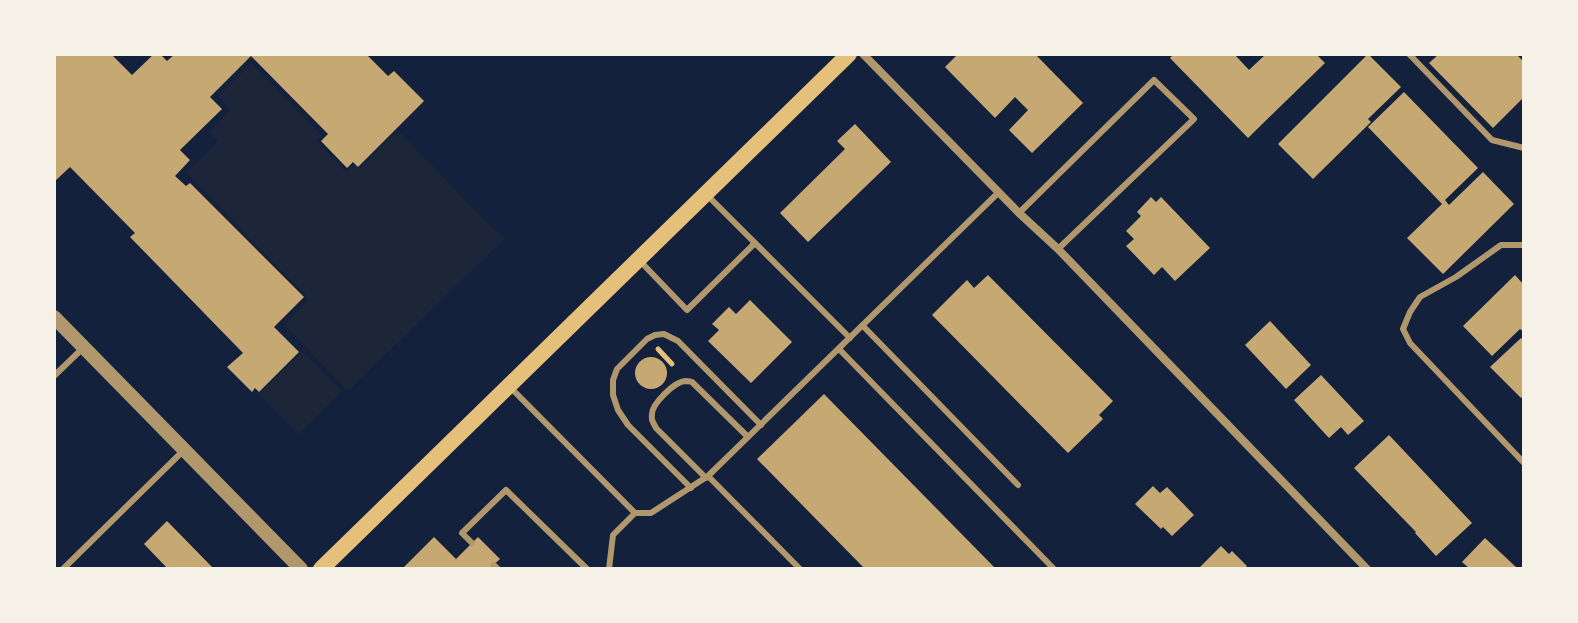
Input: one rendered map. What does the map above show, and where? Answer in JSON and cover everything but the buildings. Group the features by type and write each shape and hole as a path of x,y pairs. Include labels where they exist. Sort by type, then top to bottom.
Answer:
{"main road":[{"path":"321,569 849,54"}],"street":[{"path":"863,54 1058,249 1367,569"},
{"path":"54,317 301,569"}],"lane":[{"path":"1409,54 1492,140 1524,148"},
{"path":"1019,213 1154,80 1194,119 1058,249"},
{"path":"609,569 613,535 635,513 651,513 707,477 999,192"},
{"path":"706,194 850,338"},
{"path":"638,260 687,310 755,243"},
{"path":"1524,245 1501,245 1456,277 1420,297 1403,329 1410,343 1524,463"},
{"path":"863,326 1018,485"},
{"path":"691,488 628,425 613,395 617,369 647,339 664,334 678,341 761,425"},
{"path":"54,376 83,347"},
{"path":"839,349 1054,569"},
{"path":"748,437 692,382 684,381 673,386 655,404 652,412 656,428 800,569"},
{"path":"509,386 635,513"},
{"path":"63,569 184,450"},
{"path":"472,543 462,533 506,490 587,569"}],"path":[{"path":"657,349 672,364"}],"shaded area":[{"path":"251,63 321,135 316,141 346,172 354,165 359,169 398,131 504,239 348,391 284,325 309,299 186,172 218,141 209,132 230,110 218,96"},
{"path":"302,351 342,391 299,434 259,394"}]}
